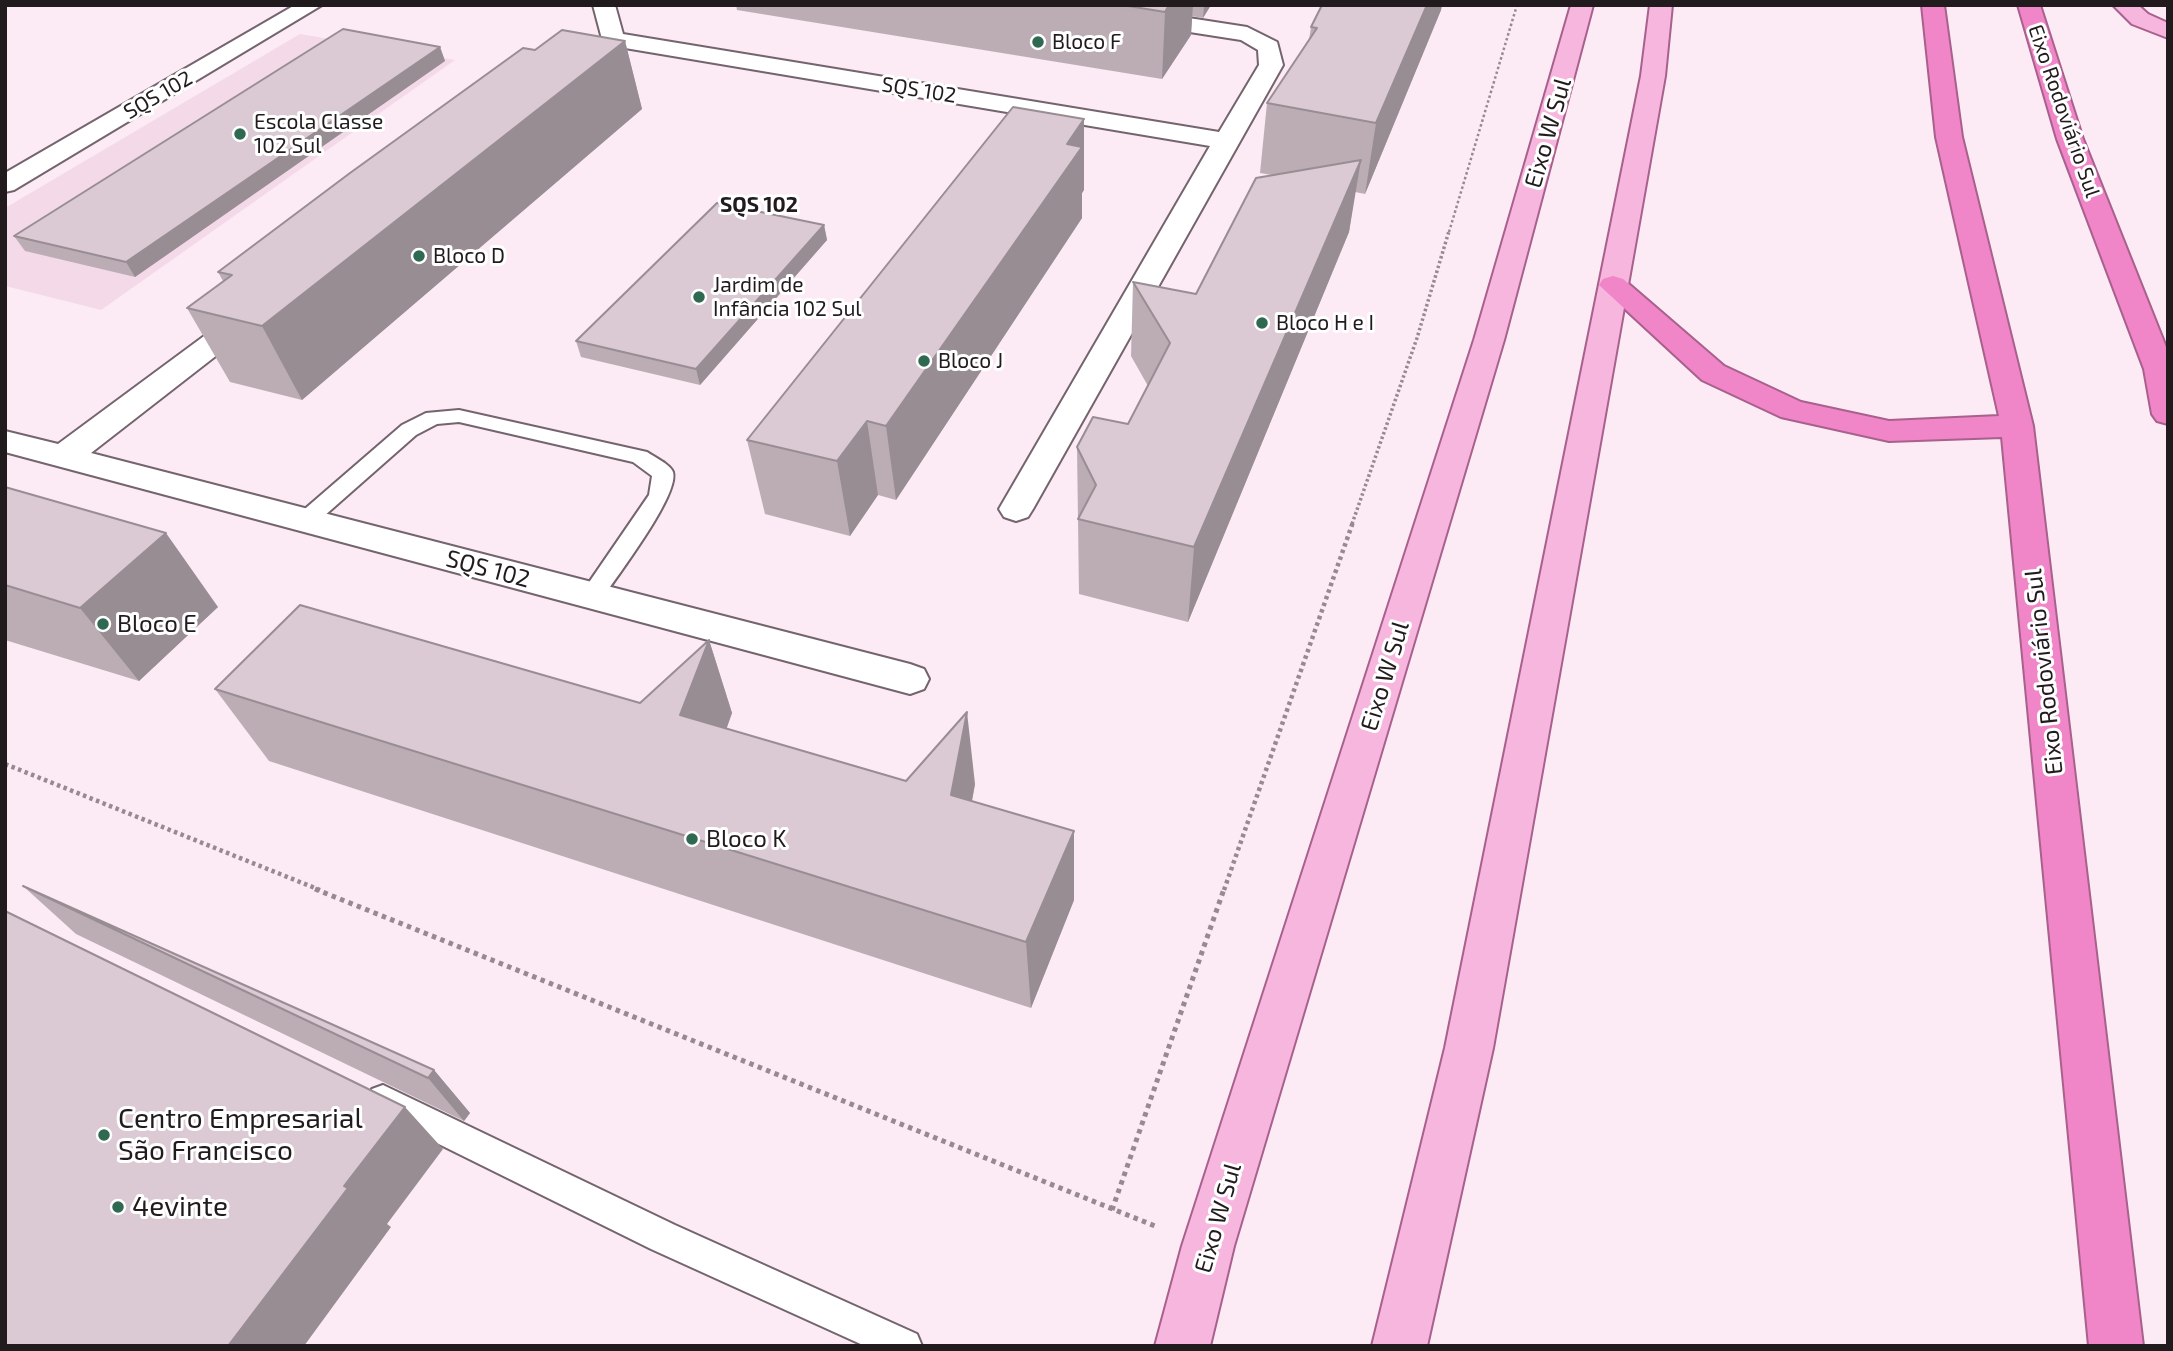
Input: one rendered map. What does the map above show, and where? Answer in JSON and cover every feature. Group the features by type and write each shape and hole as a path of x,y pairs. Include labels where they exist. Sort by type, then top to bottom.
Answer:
{"highway":[{"name":"Eixo Rodoviário Sul","path":"1933,5 1949,137 2017,426 2116,1346"},
{"name":"Eixo Rodoviário Sul","path":"2029,5 2070,139 2163,373 2168,414"},
{"path":"1613,285 1713,373 1792,410 1889,431 2017,426"}],"main road":[{"path":"1399,1346 1469,1048 1653,76 1661,5"},
{"path":"2124,5 2140,19 2168,31"},
{"name":"Eixo W Sul","path":"1182,1346 1208,1246 1485,354 1576,10"}],"street":[{"name":"SQS 102","path":"5,184 311,5"},
{"name":"SQS 102","path":"604,5 602,47 1226,141"},
{"path":"1016,509 1271,65 1269,47 1247,34 1061,5"},
{"path":"66,455 274,297"},
{"name":"SQS 102","path":"5,441 910,679"}],"lane":[{"path":"307,519 409,430 433,418 458,416 640,457 663,473 660,496 591,597"},
{"path":"353,1085 663,1237 905,1346"}],"path":[{"path":"1112,1210 1417,338 1517,5"},
{"path":"5,764 1112,1210 1208,1246"}],"shaded area":[{"name":"Escola Classe 102 Sul","path":"300,34 455,60 101,310 5,286 5,208"}],"building":[{"path":"1122,5 1169,5 1165,12"},
{"path":"1322,5 1427,5 1376,123 1267,103 1317,28 1311,27"},
{"path":"343,29 440,47 126,262 14,236"},
{"path":"562,30 625,41 262,326 187,308 232,275 218,272 350,173 523,48 535,50"},
{"path":"1013,107 1084,119 1067,144 1082,147 886,426 867,421 837,461 747,440"},
{"path":"1361,160 1194,547 1078,519 1096,485 1077,447 1093,417 1128,424 1170,343 1133,282 1196,294 1256,178"},
{"name":"Jardim de Infância 102 Sul","path":"717,203 824,225 696,369 576,341"},
{"path":"5,487 166,533 80,608 5,585"},
{"path":"300,605 640,703 709,640 680,715 906,781 967,712 951,795 1074,831 1026,942 215,689"},
{"path":"23,886 434,1070 428,1078"},
{"name":"Centro Empresarial São Francisco","path":"5,911 405,1107 344,1186 348,1188 228,1346 5,1346"}],"place":[{"name":"Bloco F","path":"1038,42"},
{"name":"Escola Classe 102 Sul","path":"240,134"},
{"name":"Bloco D","path":"419,256"},
{"name":"Jardim de Infância 102 Sul","path":"699,297"},
{"name":"Bloco H e I","path":"1262,323"},
{"name":"Bloco J","path":"924,361"},
{"name":"Bloco E","path":"103,624"},
{"name":"Bloco K","path":"692,839"},
{"name":"Centro Empresarial São Francisco","path":"104,1135"},
{"name":"4evinte","path":"118,1207"}],"district":[{"name":"SQS 102","path":"759,205"}]}
